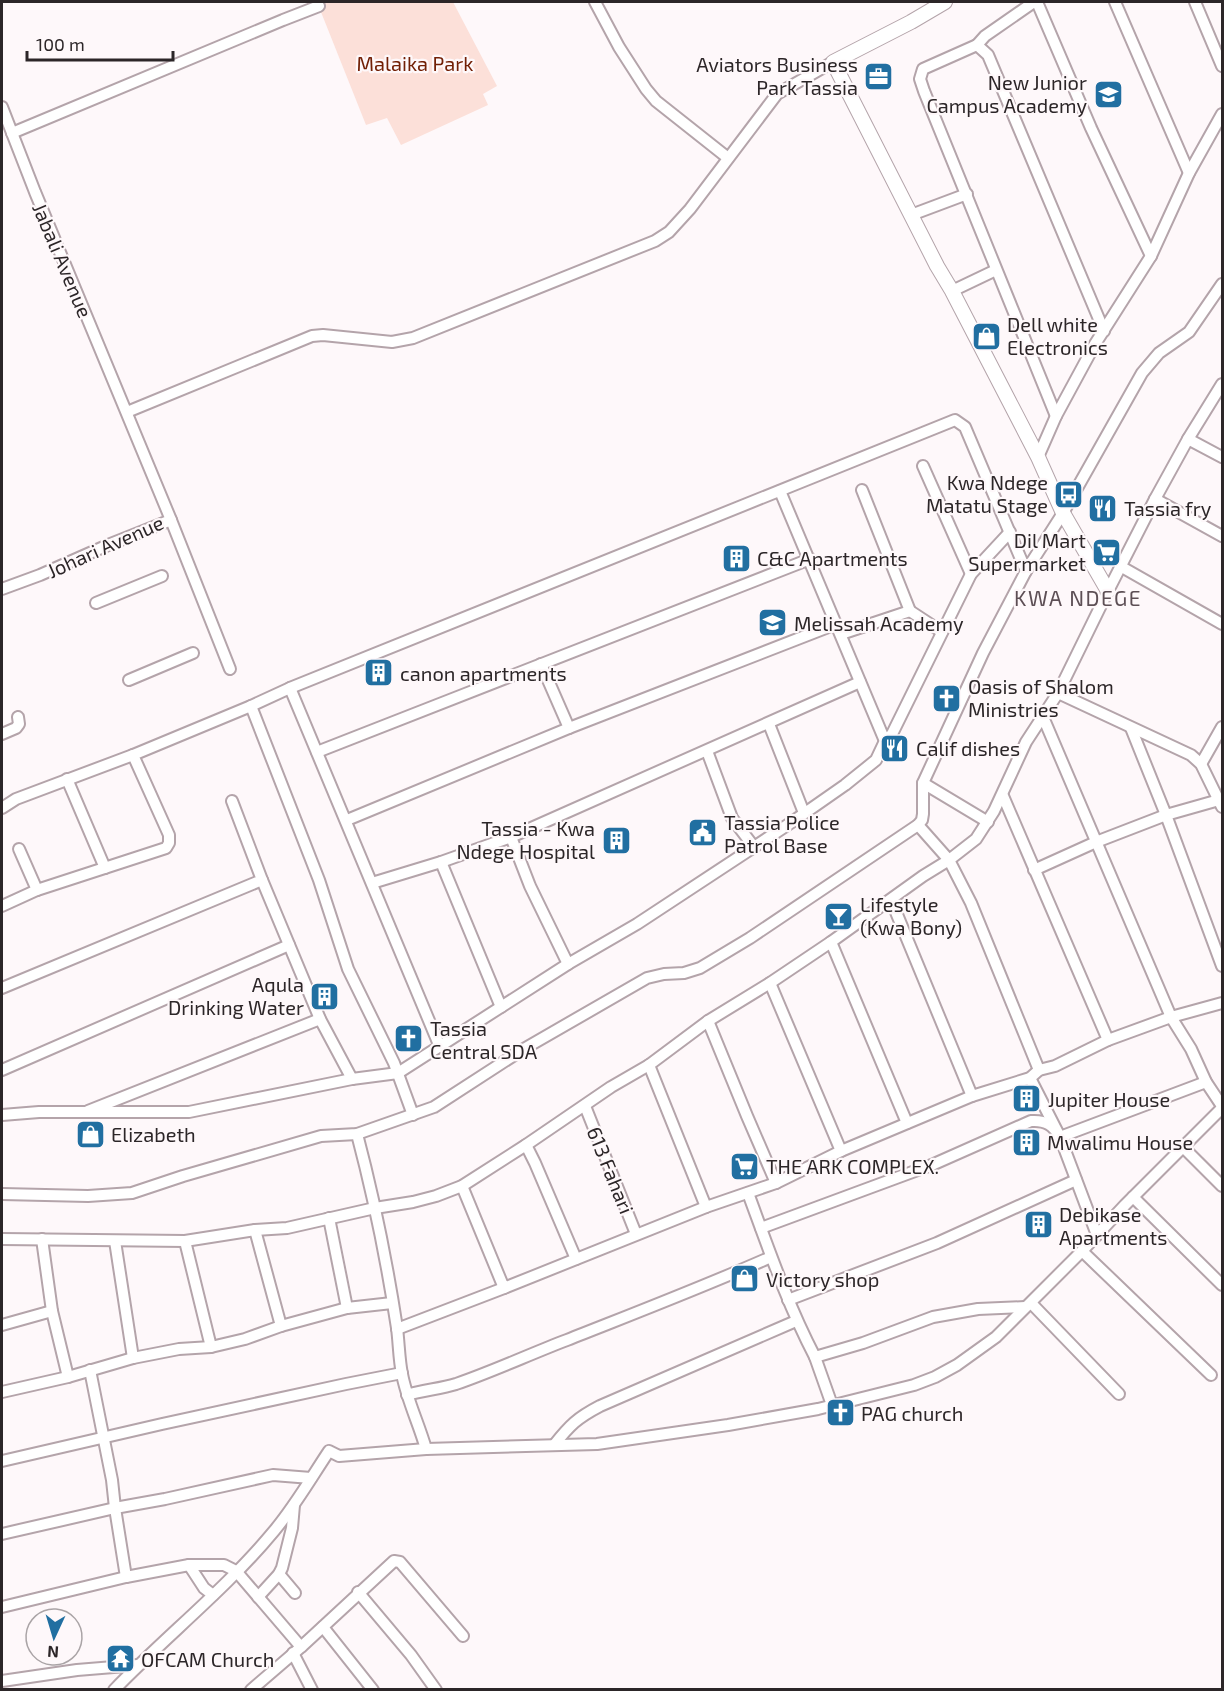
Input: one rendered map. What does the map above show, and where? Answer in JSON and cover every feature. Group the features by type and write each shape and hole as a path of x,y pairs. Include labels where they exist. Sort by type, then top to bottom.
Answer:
{"street":[{"path":"595,2 619,47 656,101 728,158"},
{"path":"127,412 312,336 323,335 392,342 413,338 655,241 669,231 683,216 777,94 945,2"},
{"path":"1056,416 924,91 920,74 922,69 977,45 984,36 1035,2 1151,256"},
{"path":"1115,2 1189,173"},
{"path":"1195,2 1222,66"},
{"path":"12,133 319,6"},
{"path":"977,45 988,55 1104,331"},
{"path":"833,62 1038,458 1063,513 1108,591"},
{"name":"Jabali Avenue","path":"2,107 127,412"},
{"path":"1038,458 1056,416 1104,331 1151,256 1189,173 1222,114"},
{"path":"911,215 967,194"},
{"path":"952,291 996,270"},
{"path":"2,1194 88,1196 132,1193 321,1136 357,1134 434,1107 522,1050 647,978 684,973 700,968 750,938 918,825 922,820 923,783 983,653 1026,571 1063,513 1142,373 1159,353 1189,333 1222,284"},
{"path":"2,1239 185,1241 287,1227 413,1202 462,1186 611,1087 649,1065 708,1021 770,983 949,860 976,839 1003,796 1026,742 1058,693 1155,500 1188,439 1222,384"},
{"name":"Johari Avenue","path":"2,589 171,520 127,412"},
{"path":"2,808 16,799 133,755 290,688 955,420 965,428 1026,571"},
{"path":"1188,439 1222,457"},
{"path":"923,466 971,574"},
{"path":"862,489 910,611 942,632"},
{"path":"780,491 885,741"},
{"path":"1155,500 1222,536"},
{"path":"171,520 230,669"},
{"path":"2,1115 39,1112 189,1112 352,1079 398,1073 754,847 845,785 876,760 885,741 892,734 971,574 1010,532"},
{"path":"317,752 810,559"},
{"path":"1120,566 1222,624"},
{"path":"96,603 162,576"},
{"path":"346,820 569,728 838,629 910,611"},
{"path":"129,680 193,653"},
{"path":"541,664 569,728"},
{"path":"372,883 511,837 860,682"},
{"path":"290,688 440,1047"},
{"path":"1034,870 1096,842 1166,815 1221,803 1202,764 1191,755 1058,693"},
{"path":"250,706 319,880 348,969 398,1073 413,1115"},
{"path":"2,734 16,728 19,724 18,717"},
{"path":"114,1689 213,1595 275,1530 329,1451 339,1456 426,1449 597,1444 728,1425 832,1405 891,1392 935,1377 957,1365 996,1337 1222,1107 1171,1017 1043,717"},
{"path":"769,724 804,813"},
{"path":"1202,764 1222,727"},
{"path":"1131,728 1222,966"},
{"path":"707,751 732,818 754,847"},
{"path":"2,906 37,890 166,848 169,835 133,755"},
{"path":"67,779 105,868"},
{"path":"923,783 988,822"},
{"path":"1003,796 1108,1040"},
{"path":"232,801 320,1019 352,1079"},
{"path":"918,825 949,860 971,903 1039,1070"},
{"path":"511,837 530,885 568,964"},
{"path":"19,849 37,890"},
{"path":"441,862 501,1007"},
{"path":"2,988 262,880"},
{"path":"891,900 972,1096"},
{"path":"831,942 907,1123"},
{"path":"2,1070 289,945"},
{"path":"770,983 841,1151"},
{"path":"397,1329 706,1207 777,1183 841,1151 972,1096 1030,1078 1039,1070 1055,1066 1108,1040 1171,1017 1222,1003"},
{"path":"83,1113 320,1019"},
{"path":"708,1021 777,1183"},
{"path":"649,1065 706,1207"},
{"path":"1030,1078 1060,1137 1097,1235"},
{"path":"1060,1137 1206,1082"},
{"name":"613 Fahari","path":"585,1106 636,1234"},
{"path":"761,1228 934,1164 1031,1121 1044,1121 1050,1124 1060,1137"},
{"path":"357,1134 375,1208 397,1329 402,1373 407,1395 426,1449"},
{"path":"526,1145 536,1163 576,1259"},
{"path":"1183,1147 1222,1186"},
{"path":"788,1300 937,1243 1076,1179"},
{"path":"462,1186 504,1288"},
{"path":"748,1193 796,1321 815,1357 832,1405"},
{"path":"1133,1197 1222,1285"},
{"path":"330,1218 347,1308"},
{"path":"255,1230 281,1326"},
{"path":"42,1239 52,1311 68,1377"},
{"path":"115,1241 133,1358"},
{"path":"185,1241 211,1347"},
{"path":"1082,1251 1211,1376"},
{"path":"407,1395 424,1389 439,1389 480,1375 771,1257"},
{"path":"2,1392 68,1377 133,1358 179,1349 211,1347 245,1339 281,1326 347,1308 392,1304"},
{"path":"815,1357 863,1343 933,1317 978,1309 1028,1305 1119,1394"},
{"path":"2,1325 52,1311"},
{"path":"554,1445 570,1425 600,1406 796,1321"},
{"path":"90,1370 112,1480 126,1577"},
{"path":"2,1461 402,1373"},
{"path":"2,1534 273,1475 310,1478"},
{"path":"258,1597 279,1574 285,1560 294,1505"},
{"path":"251,1689 323,1627 358,1592 397,1560 463,1636"},
{"path":"189,1564 204,1588 213,1595"},
{"path":"2,1607 189,1564 224,1565 236,1571 297,1650 312,1689"},
{"path":"279,1574 295,1593"},
{"path":"358,1592 411,1655 436,1689"},
{"path":"323,1627 373,1689"},
{"path":"2,1681 77,1670 138,1665"}],"green space":[{"name":"Malaika Park","path":"317,2 453,2 497,86 483,94 488,105 401,145 387,118 366,125"}],"place":[{"name":"Aviators Business Park Tassia","path":"879,76"},
{"name":"New Junior Campus Academy","path":"1108,94"},
{"name":"Dell white Electronics","path":"986,336"},
{"name":"Kwa Ndege Matatu Stage","path":"1069,494"},
{"name":"Tassia fry","path":"1103,508"},
{"name":"Dil Mart Supermarket","path":"1107,552"},
{"name":"C&C Apartments","path":"736,558"},
{"name":"Melissah Academy","path":"773,623"},
{"name":"canon apartments","path":"379,673"},
{"name":"Oasis of Shalom Ministries","path":"947,698"},
{"name":"Calif dishes","path":"895,748"},
{"name":"Tassia Police Patrol Base","path":"703,833"},
{"name":"Tassia - Kwa Ndege Hospital","path":"616,840"},
{"name":"Lifestyle (Kwa Bony)","path":"839,916"},
{"name":"Aqula Drinking Water","path":"325,996"},
{"name":"Tassia Central SDA","path":"409,1039"},
{"name":"Jupiter House","path":"1027,1099"},
{"name":"Elizabeth","path":"90,1134"},
{"name":"Mwalimu House","path":"1026,1142"},
{"name":"THE ARK COMPLEX.","path":"745,1166"},
{"name":"Debikase Apartments","path":"1038,1225"},
{"name":"Victory shop","path":"745,1279"},
{"name":"PAG church","path":"840,1413"},
{"name":"OFCAM Church","path":"120,1659"}],"district":[{"name":"KWA NDEGE","path":"1078,597"}]}
